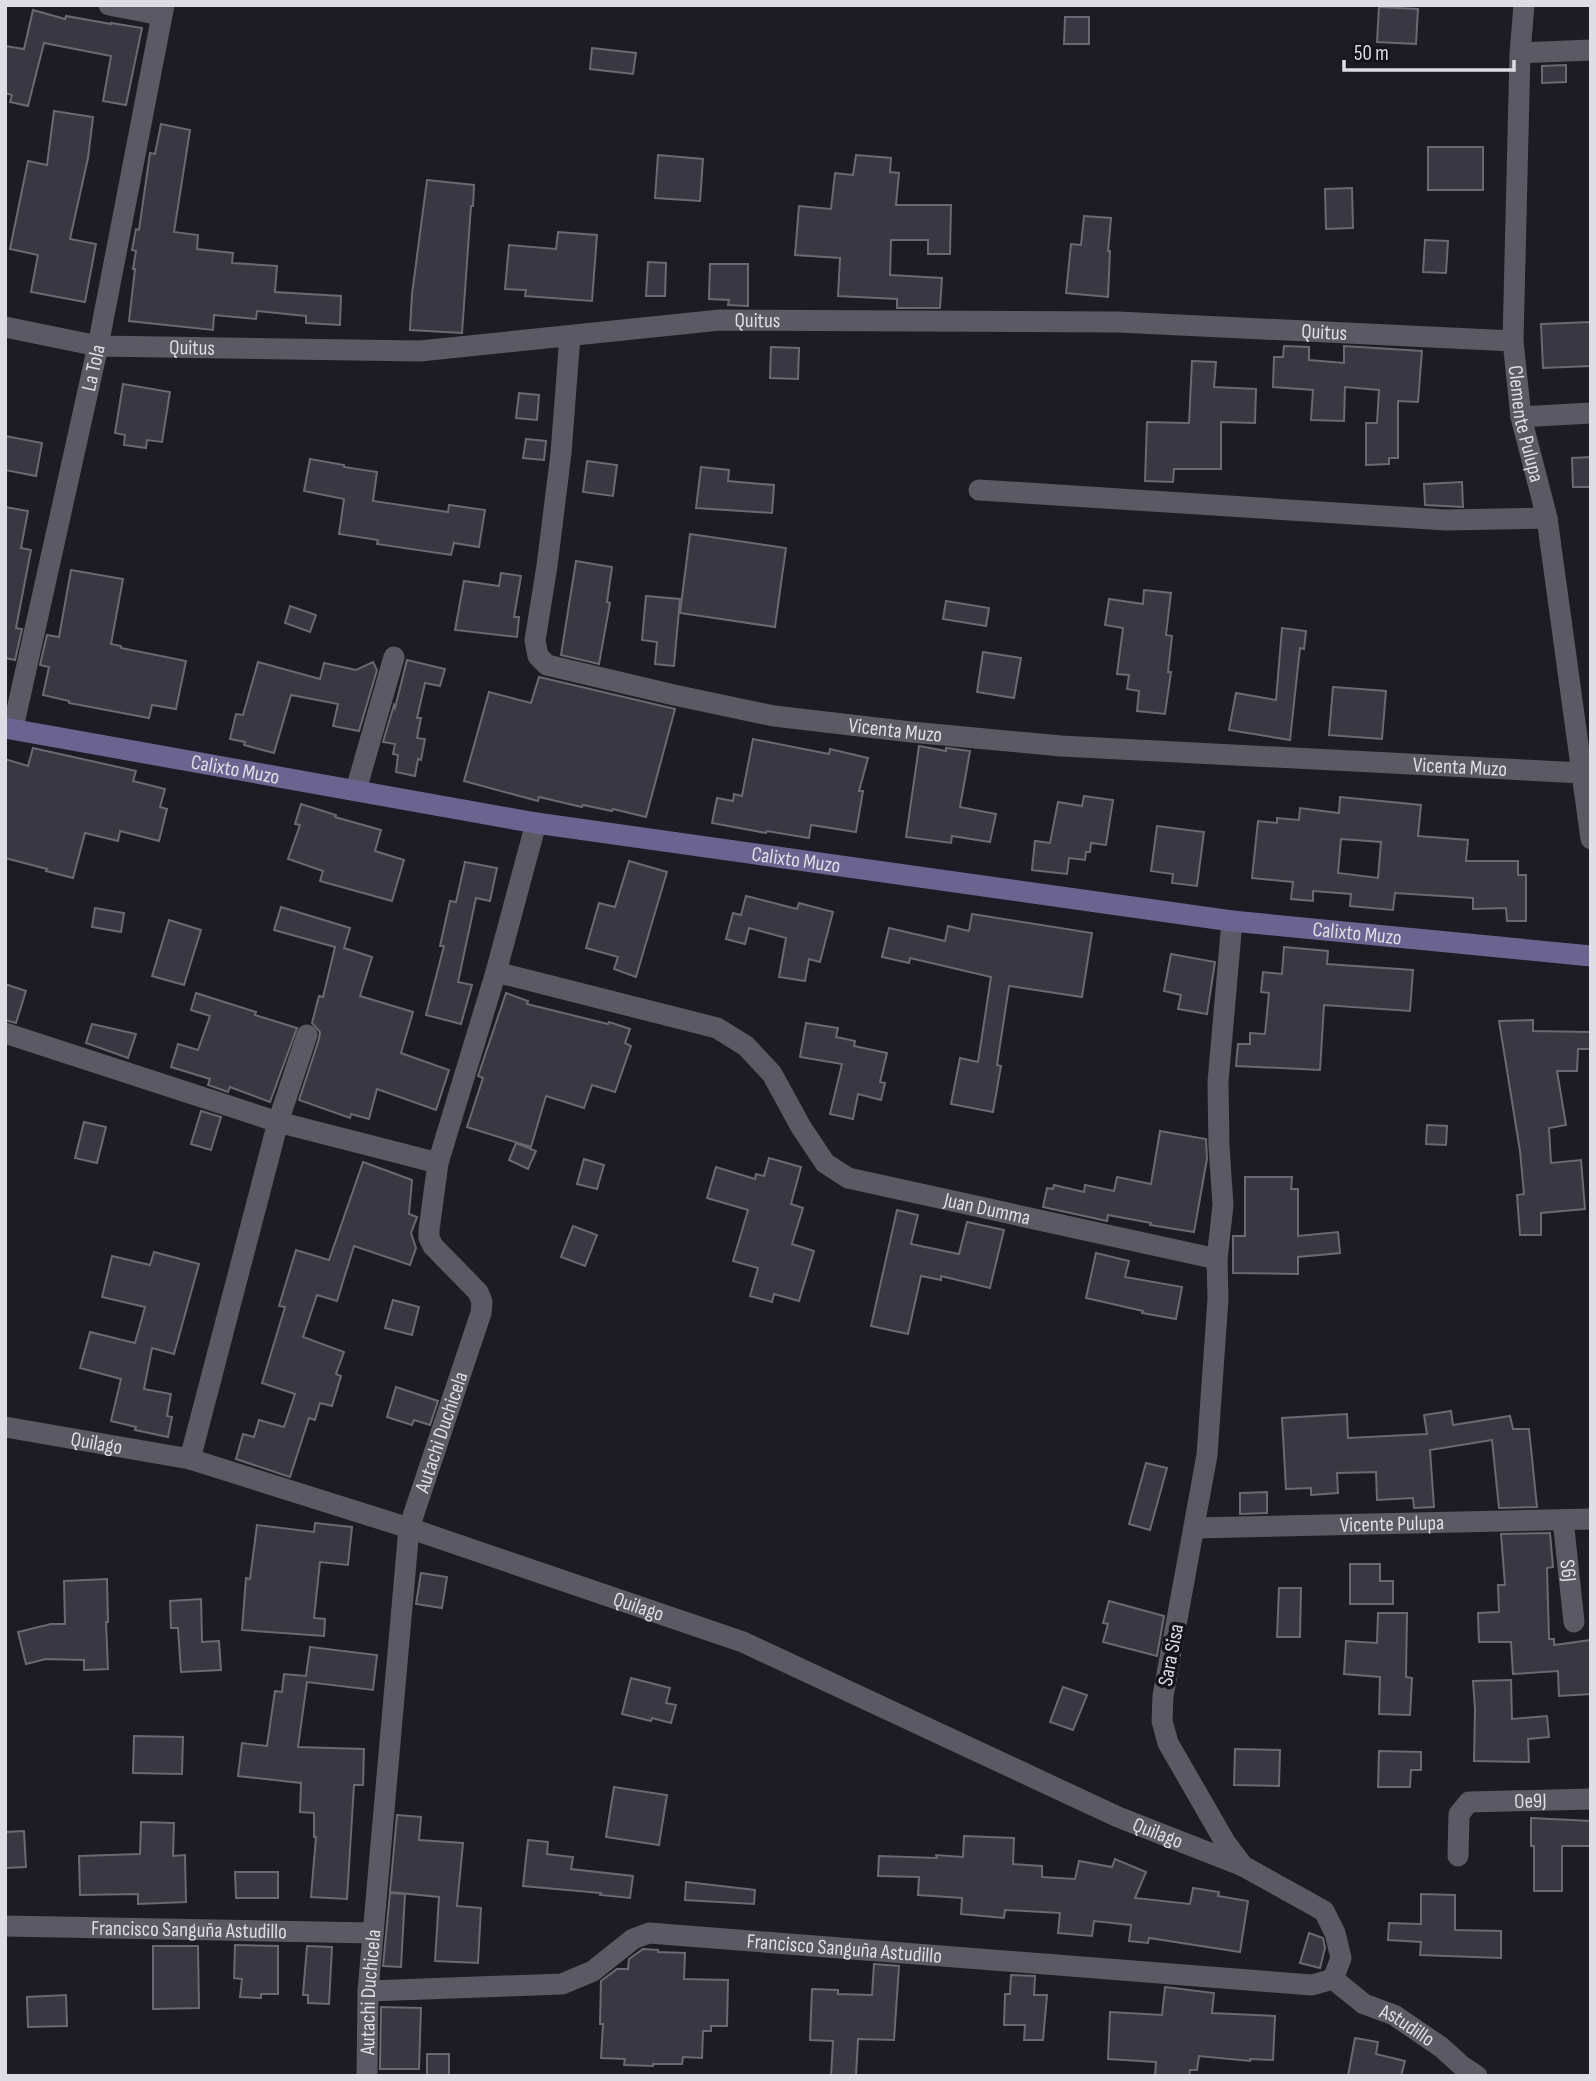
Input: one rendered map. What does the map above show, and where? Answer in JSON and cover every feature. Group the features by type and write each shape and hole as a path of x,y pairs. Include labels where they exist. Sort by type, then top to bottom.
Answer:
{"street":[{"path":"109,5 163,10"},
{"name":"Clemente Pulupa","path":"1524,5 1520,53 1513,341 1521,417 1547,518 1591,839"},
{"name":"La Tola","path":"9,728 98,346 163,10"},
{"path":"1520,53 1591,50"},
{"name":"Quitus","path":"5,327 98,346 420,351 720,320 1118,322 1513,341"},
{"name":"Vicenta Muzo","path":"570,336 561,453 535,640 538,656 547,665 774,716 897,730 1061,746 1581,773"},
{"path":"1521,417 1591,413"},
{"path":"979,490 1446,520 1547,518"},
{"path":"356,790 394,657"},
{"name":"Calixto Muzo","path":"9,728 536,823 1232,920 1591,956"},
{"name":"Autachi Duchicela","path":"367,2076 368,1991 409,1528 481,1312 482,1302 478,1292 433,1246 429,1238 438,1163 496,972 536,823"},
{"path":"1217,1259 1223,1205 1218,1082 1232,920"},
{"name":"Juan Dumma","path":"496,972 717,1028 746,1046 772,1074 801,1127 825,1163 848,1178 1217,1259"},
{"path":"5,1033 278,1122 438,1163"},
{"path":"190,1459 278,1122 307,1035"},
{"name":"Sara Sisa","path":"1217,1259 1218,1299 1207,1455 1163,1696 1162,1721 1168,1743 1225,1842 1243,1866 1324,1910 1335,1933 1341,1958 1334,1979"},
{"name":"Quilago","path":"5,1427 190,1459 409,1528 743,1642 1118,1817 1243,1866"},
{"name":"Vicente Pulupa","path":"1194,1528 1591,1519"},
{"name":"S6J","path":"1563,1520 1573,1622"},
{"name":"Oe9J","path":"1458,1856 1459,1814 1469,1802 1591,1799"},
{"name":"Francisco Sanguña Astudillo","path":"5,1926 373,1933"},
{"name":"Francisco Sanguña Astudillo","path":"368,1991 562,1983 593,1971 633,1938 649,1933 1312,1985 1334,1979"},
{"name":"Astudillo","path":"1334,1979 1364,2004 1394,2015 1477,2076"}],"building":[{"path":"1379,7 1418,9 1416,44 1377,42"},
{"path":"33,10 65,19 66,16 142,28 126,105 103,101 111,56 44,43 28,106 10,102 12,95 5,93 5,46 24,49"},
{"path":"1065,17 1089,17 1089,44 1064,44"},
{"path":"592,48 636,53 633,74 590,69"},
{"path":"1566,65 1566,82 1542,83 1542,66"},
{"path":"54,111 93,117 88,158 70,239 96,244 85,302 31,292 38,255 10,249 28,161 47,165"},
{"path":"161,124 190,130 174,232 198,235 197,249 233,253 232,263 277,266 275,292 341,296 340,325 306,323 306,316 257,311 256,319 214,315 213,330 129,321 136,251 132,250 136,229 139,230 150,153 155,154"},
{"path":"1428,147 1483,147 1483,190 1428,190"},
{"path":"658,155 703,159 700,201 655,198"},
{"path":"856,155 891,158 890,172 899,173 896,205 951,205 950,254 928,254 928,240 891,240 890,275 942,278 940,308 897,308 897,299 838,296 840,258 795,255 799,206 831,209 835,173 853,175"},
{"path":"427,180 474,185 462,333 410,330"},
{"path":"1352,188 1353,228 1326,229 1325,189"},
{"path":"1084,216 1111,218 1108,297 1066,293 1071,244 1081,245"},
{"path":"558,232 597,235 592,301 525,296 526,290 505,289 509,245 556,249"},
{"path":"1425,240 1448,241 1446,273 1423,272"},
{"path":"648,262 666,263 665,296 646,296"},
{"path":"710,264 748,264 748,306 728,305 729,300 709,299"},
{"path":"1591,322 1591,366 1543,368 1541,324"},
{"path":"1284,346 1309,347 1309,360 1344,363 1344,346 1422,351 1418,402 1398,401 1398,458 1389,458 1389,464 1366,465 1366,423 1377,423 1379,390 1345,387 1344,421 1311,420 1313,390 1273,387 1274,357 1283,357"},
{"path":"771,347 799,348 798,379 770,378"},
{"path":"1192,361 1216,362 1214,387 1256,389 1255,423 1221,422 1221,469 1174,469 1173,482 1145,481 1147,422 1189,423"},
{"path":"123,384 170,392 162,442 147,440 146,448 124,445 125,435 115,433"},
{"path":"519,393 539,395 537,420 516,418"},
{"path":"5,436 42,443 36,476 5,470"},
{"path":"526,439 546,441 544,460 523,458"},
{"path":"1591,457 1591,487 1573,487 1572,458"},
{"path":"310,459 377,472 373,501 448,512 449,505 485,510 479,547 454,543 451,555 377,544 378,540 339,534 344,499 304,491"},
{"path":"587,461 617,465 613,496 583,492"},
{"path":"701,467 729,470 728,481 774,485 772,513 696,508"},
{"path":"1462,482 1463,507 1425,505 1424,484"},
{"path":"5,507 28,511 21,548 31,550 16,628 22,629 15,660 5,658"},
{"path":"690,534 786,548 775,627 680,613"},
{"path":"576,561 612,567 607,602 610,603 599,664 561,655"},
{"path":"71,570 123,579 111,644 186,661 176,709 152,705 149,718 69,703 43,695 49,667 40,665 47,635 59,637"},
{"path":"501,573 521,576 514,617 519,617 517,637 455,630 464,581 499,586"},
{"path":"1144,590 1171,593 1166,635 1172,636 1168,672 1171,672 1165,714 1137,711 1139,691 1127,689 1129,675 1117,674 1123,628 1105,625 1109,599 1143,604"},
{"path":"646,596 680,599 674,666 655,664 657,642 642,640"},
{"path":"946,601 989,608 986,626 943,619"},
{"path":"290,606 316,615 310,632 285,623"},
{"path":"1282,628 1306,631 1304,649 1300,648 1290,740 1229,730 1236,693 1276,700"},
{"path":"983,652 1021,658 1014,698 977,692"},
{"path":"407,660 445,669 440,686 425,683 417,718 421,718 417,738 425,739 415,776 396,772 398,755 393,754 395,744 383,742"},
{"path":"258,662 320,679 324,663 356,670 373,662 377,670 359,731 333,726 338,704 291,695 274,753 230,739 236,714 243,715"},
{"path":"539,677 675,709 646,817 539,797 538,801 464,781 489,692 531,703"},
{"path":"1333,687 1386,691 1382,739 1329,735"},
{"path":"753,739 829,754 830,749 868,758 859,791 863,791 856,832 811,825 809,838 712,823 717,798 733,801 734,794 742,796"},
{"path":"919,746 946,751 946,748 970,751 960,807 996,814 990,842 952,836 951,843 906,837"},
{"path":"33,748 136,771 133,781 165,789 160,807 167,809 159,841 120,831 118,841 85,833 73,878 5,858 5,759 28,766"},
{"path":"1084,796 1113,800 1106,845 1091,843 1085,860 1069,858 1067,874 1032,870 1035,841 1050,843 1058,802 1082,806"},
{"path":"1340,797 1421,805 1418,836 1468,840 1466,861 1518,861 1518,875 1526,875 1526,921 1507,921 1506,908 1473,909 1473,898 1395,893 1393,910 1350,906 1351,894 1313,891 1313,901 1291,899 1293,882 1252,878 1258,821 1277,823 1277,818 1299,820 1300,808 1339,813","holes":["1341,839 1381,842 1378,878 1338,873"]},
{"path":"301,804 381,830 375,851 404,860 392,901 320,881 323,871 288,859 300,825 295,824"},
{"path":"1157,826 1204,832 1197,886 1172,883 1173,874 1151,871"},
{"path":"629,861 667,872 636,977 614,969 618,957 586,948 599,903 615,907"},
{"path":"465,862 497,868 490,901 476,898 458,982 472,985 461,1024 426,1015 444,946 440,946 450,901 456,902"},
{"path":"746,896 797,909 799,903 833,912 820,962 809,959 805,981 779,977 786,938 749,928 745,944 726,939 733,913 741,915"},
{"path":"281,907 350,928 344,948 372,957 360,996 413,1012 401,1053 449,1070 436,1110 377,1089 369,1119 351,1114 350,1118 299,1100 319,1039 320,1032 312,1023 319,996 323,997 335,947 274,930"},
{"path":"95,908 124,913 121,932 92,927"},
{"path":"972,914 1092,933 1082,997 1009,986 997,1065 1001,1066 993,1112 951,1104 960,1058 978,1062 991,977 910,958 909,963 882,957 889,928 945,941 948,926 969,931"},
{"path":"169,920 201,930 184,985 152,976"},
{"path":"1284,947 1328,951 1327,964 1413,970 1410,1011 1324,1005 1320,1070 1236,1066 1238,1044 1250,1044 1250,1033 1265,1034 1269,993 1261,992 1263,972 1282,974"},
{"path":"1171,954 1215,962 1207,1014 1178,1009 1181,995 1164,991"},
{"path":"5,984 26,991 16,1023 5,1020"},
{"path":"196,993 297,1028 270,1102 230,1087 228,1092 208,1085 210,1079 171,1067 178,1044 198,1050 210,1016 191,1010"},
{"path":"506,993 528,1001 527,1004 630,1029 625,1043 631,1046 615,1092 592,1085 584,1108 546,1096 531,1147 467,1127 483,1078 478,1076"},
{"path":"1533,1020 1533,1031 1591,1032 1591,1049 1578,1049 1577,1071 1557,1071 1566,1125 1549,1128 1551,1163 1581,1160 1585,1209 1541,1213 1541,1235 1520,1235 1517,1195 1524,1194 1520,1151 1499,1021"},
{"path":"806,1023 838,1028 836,1037 855,1041 854,1046 887,1053 880,1082 885,1083 881,1100 858,1094 853,1119 830,1114 842,1064 800,1057"},
{"path":"92,1024 136,1034 128,1058 86,1043"},
{"path":"201,1111 221,1117 211,1150 191,1144"},
{"path":"84,1122 106,1127 97,1163 75,1158"},
{"path":"1427,1125 1447,1126 1446,1145 1426,1144"},
{"path":"1160,1131 1206,1139 1207,1159 1194,1232 1108,1215 1107,1221 1043,1207 1047,1188 1053,1189 1054,1185 1084,1192 1085,1185 1114,1191 1117,1177 1151,1184"},
{"path":"516,1143 536,1151 528,1169 509,1160"},
{"path":"769,1158 801,1167 791,1204 803,1208 792,1244 814,1251 799,1301 774,1294 772,1302 750,1296 758,1268 733,1261 748,1210 707,1198 716,1167 755,1179 756,1174 764,1176"},
{"path":"584,1159 604,1165 597,1189 577,1184"},
{"path":"363,1162 412,1180 409,1214 417,1217 411,1233 416,1248 410,1265 354,1246 337,1301 317,1295 303,1337 344,1352 336,1374 341,1376 332,1406 320,1403 315,1420 309,1418 290,1477 236,1459 243,1434 254,1437 259,1420 284,1427 295,1394 262,1383 285,1307 279,1306 296,1250 329,1260"},
{"path":"1245,1177 1292,1177 1291,1189 1298,1189 1298,1236 1338,1232 1340,1253 1298,1257 1298,1274 1233,1273 1233,1236 1245,1236"},
{"path":"897,1210 918,1215 911,1244 959,1254 967,1222 1004,1230 990,1288 941,1276 941,1280 921,1276 908,1334 871,1326"},
{"path":"573,1226 597,1235 585,1266 561,1257"},
{"path":"154,1252 199,1264 174,1354 152,1348 144,1389 171,1394 167,1416 172,1417 168,1437 135,1430 136,1427 111,1421 121,1379 80,1368 90,1332 135,1343 145,1307 102,1297 112,1256 150,1265"},
{"path":"1096,1253 1129,1261 1125,1277 1182,1287 1176,1319 1086,1298"},
{"path":"393,1300 419,1307 412,1335 385,1328"},
{"path":"396,1387 438,1401 430,1425 414,1420 412,1425 387,1417"},
{"path":"1451,1411 1453,1425 1510,1416 1513,1429 1529,1429 1537,1507 1499,1508 1492,1440 1430,1450 1434,1507 1414,1508 1413,1498 1377,1500 1376,1472 1337,1473 1338,1493 1311,1495 1311,1488 1286,1489 1282,1418 1347,1414 1348,1438 1427,1434 1424,1415"},
{"path":"1146,1463 1167,1468 1150,1530 1129,1524"},
{"path":"1267,1492 1267,1513 1240,1514 1240,1493"},
{"path":"315,1523 352,1527 348,1565 320,1562 314,1618 325,1619 324,1636 242,1630 246,1578 250,1579 257,1525 314,1532"},
{"path":"1550,1533 1553,1567 1547,1568 1549,1639 1554,1639 1554,1645 1591,1640 1591,1694 1559,1696 1558,1671 1513,1674 1511,1642 1479,1642 1478,1613 1499,1612 1498,1585 1505,1585 1501,1534"},
{"path":"1350,1564 1380,1564 1380,1581 1393,1581 1393,1604 1350,1604"},
{"path":"421,1573 447,1577 442,1608 416,1604"},
{"path":"107,1579 108,1669 84,1670 84,1660 46,1659 26,1664 18,1632 51,1624 65,1624 64,1581"},
{"path":"1279,1588 1301,1588 1300,1637 1277,1637"},
{"path":"201,1599 202,1642 219,1641 221,1670 181,1672 178,1628 171,1628 170,1601"},
{"path":"1109,1601 1164,1616 1157,1656 1103,1642 1108,1624 1103,1623"},
{"path":"1378,1613 1407,1613 1406,1677 1412,1678 1410,1715 1379,1714 1380,1677 1344,1674 1346,1641 1377,1643"},
{"path":"310,1647 377,1655 373,1690 307,1682 298,1747 364,1749 363,1785 354,1785 347,1899 311,1897 316,1837 314,1813 300,1812 301,1783 238,1776 242,1743 267,1746 275,1691 282,1692 284,1674 306,1676"},
{"path":"631,1678 670,1688 666,1703 676,1705 671,1723 622,1714"},
{"path":"1511,1680 1512,1719 1547,1716 1549,1737 1528,1739 1529,1762 1474,1761 1473,1681"},
{"path":"1063,1687 1087,1695 1073,1730 1050,1722"},
{"path":"134,1736 183,1737 182,1774 133,1773"},
{"path":"1235,1749 1280,1750 1279,1786 1234,1785"},
{"path":"1379,1751 1421,1752 1421,1770 1411,1770 1410,1787 1378,1787"},
{"path":"614,1787 667,1795 659,1845 606,1837"},
{"path":"397,1815 421,1817 419,1840 463,1843 457,1906 481,1908 478,1963 435,1961 439,1897 390,1892"},
{"path":"1531,1818 1591,1821 1591,1846 1562,1846 1562,1891 1534,1891"},
{"path":"141,1822 174,1823 173,1856 185,1855 186,1902 138,1904 138,1894 80,1895 79,1856 140,1854"},
{"path":"24,1831 26,1867 5,1868 5,1832"},
{"path":"964,1836 1014,1838 1013,1864 1042,1866 1042,1877 1075,1879 1079,1861 1112,1867 1115,1859 1146,1872 1135,1898 1190,1904 1193,1888 1248,1901 1240,1952 1149,1938 1148,1943 1129,1941 1131,1925 1094,1921 1092,1936 1058,1933 1060,1913 1005,1910 1004,1918 961,1914 962,1898 918,1895 919,1877 878,1876 879,1856 963,1857"},
{"path":"528,1840 548,1842 547,1854 573,1857 571,1869 633,1876 630,1898 523,1886"},
{"path":"235,1872 278,1872 278,1898 236,1898"},
{"path":"686,1882 755,1890 754,1904 685,1900"},
{"path":"390,1893 405,1894 401,1967 383,1966"},
{"path":"1421,1894 1455,1895 1455,1930 1501,1931 1501,1958 1420,1955 1421,1942 1388,1940 1389,1923 1421,1924"},
{"path":"1309,1933 1323,1938 1325,1948 1320,1968 1300,1963"},
{"path":"235,1945 278,1946 278,1994 261,1994 261,1998 240,1997 242,1979 234,1978"},
{"path":"153,1946 198,1946 199,2008 153,2009"},
{"path":"307,1946 332,1947 329,2004 308,2003 308,1995 303,1995"},
{"path":"643,1949 685,1953 684,1979 728,1980 727,2026 711,2026 711,2031 703,2031 702,2058 683,2057 682,2064 653,2066 624,2065 625,2059 601,2058 601,1981 617,1969 628,1969 629,1959"},
{"path":"874,1964 899,1966 894,2040 858,2039 856,2076 831,2076 833,2041 810,2040 812,1989 838,1990 838,1994 872,1995"},
{"path":"1011,1975 1035,1976 1034,1995 1047,1995 1043,2040 1024,2040 1025,2025 1004,2025 1005,1994 1010,1994"},
{"path":"1165,1987 1214,1993 1212,2013 1275,2016 1273,2060 1250,2061 1199,2056 1197,2070 1190,2070 1189,2076 1155,2076 1156,2062 1108,2059 1110,2012 1162,2015"},
{"path":"66,1995 67,2026 28,2027 27,1997"},
{"path":"381,2007 421,2008 419,2069 380,2069"},
{"path":"1355,2038 1378,2042 1376,2054 1405,2061 1401,2076 1348,2076"},
{"path":"427,2054 449,2054 449,2076 427,2076"}]}
